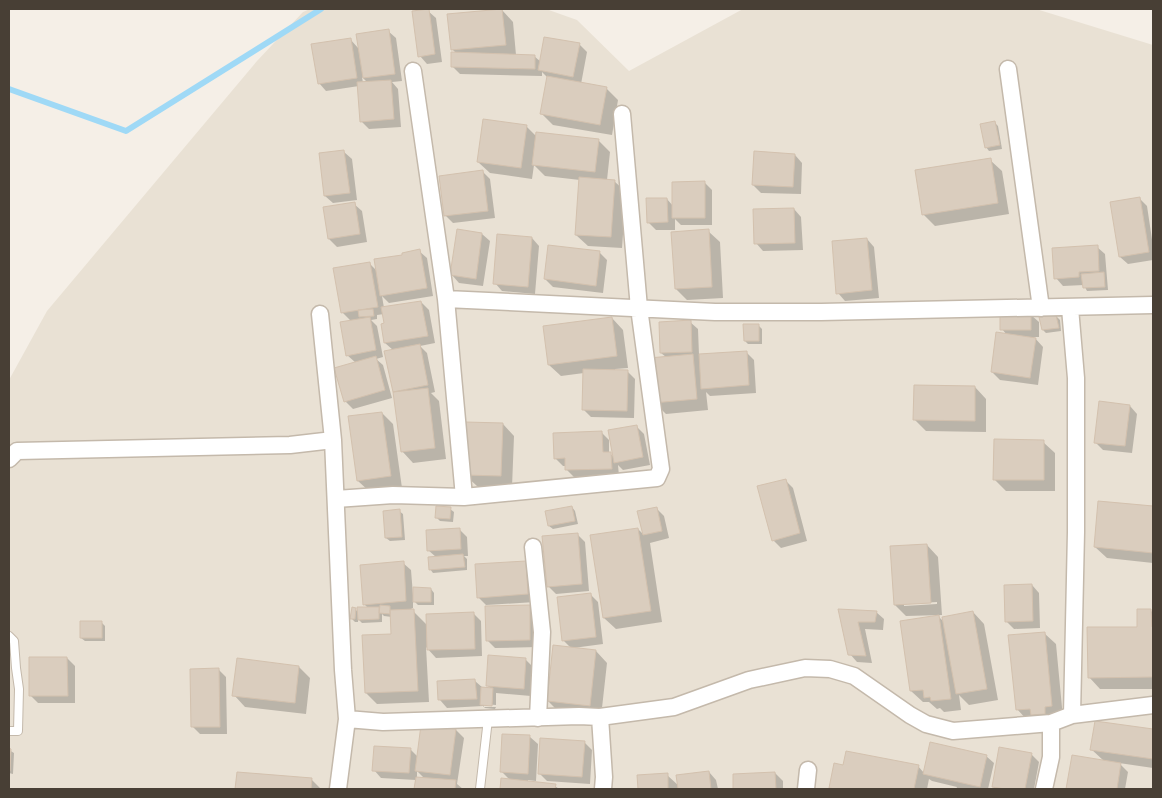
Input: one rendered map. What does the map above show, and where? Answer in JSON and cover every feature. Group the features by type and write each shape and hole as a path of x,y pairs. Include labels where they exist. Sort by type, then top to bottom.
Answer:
{"street":[{"path":"1008,69 1040,308"},
{"path":"413,71 446,298 464,497"},
{"path":"336,499 393,495 464,497 657,478 661,468 639,308 622,114"},
{"path":"446,298 715,312 1070,308 1153,305"},
{"path":"1070,308 1076,378 1076,532 1072,716"},
{"path":"320,314 333,440 343,670 348,718 338,789"},
{"path":"9,459 17,451 290,445 333,440"},
{"path":"533,548 542,632 538,718"},
{"path":"348,718 383,722 600,717 674,707 750,680 813,668 830,669 854,676 926,724 953,731 1052,723 1072,716 1153,705"},
{"path":"600,717 603,789"},
{"path":"1044,789 1051,758 1052,723"},
{"path":"806,789 808,770"}],"lane":[{"path":"9,636 14,641 19,689 18,731 9,731"},
{"path":"480,789 488,719"}],"shaded area":[{"path":"310,9 546,9 577,20 629,71 743,9 1036,9 1153,45 1153,789 9,789 9,380 47,311 257,61 303,12"}],"building":[{"path":"429,9 435,54 418,57 412,11"},
{"path":"502,9 506,45 451,50 447,14"},
{"path":"389,29 395,74 363,78 356,34"},
{"path":"544,37 580,43 573,77 538,70"},
{"path":"351,38 357,78 318,84 311,44"},
{"path":"451,52 535,55 535,69 451,67"},
{"path":"547,76 607,87 600,125 540,114"},
{"path":"391,80 394,119 360,122 357,82"},
{"path":"483,119 527,125 521,168 477,162"},
{"path":"995,121 1000,145 985,148 980,124"},
{"path":"536,132 599,139 595,172 532,165"},
{"path":"344,150 350,193 324,196 319,153"},
{"path":"754,151 795,154 793,187 752,185"},
{"path":"991,158 998,203 922,215 915,170"},
{"path":"483,170 488,211 444,216 439,176"},
{"path":"579,177 615,180 611,237 575,235"},
{"path":"705,181 705,218 672,218 672,182"},
{"path":"1140,197 1149,252 1119,257 1110,202"},
{"path":"646,198 667,198 668,222 647,223"},
{"path":"355,202 360,234 328,239 323,207"},
{"path":"794,208 795,243 754,244 753,209"},
{"path":"457,229 482,233 476,279 450,275"},
{"path":"709,229 712,287 675,289 671,232"},
{"path":"497,234 532,237 528,287 493,284"},
{"path":"867,238 872,290 836,294 832,241"},
{"path":"548,245 600,251 596,286 544,279"},
{"path":"1098,245 1099,271 1079,272 1079,277 1054,279 1052,248"},
{"path":"420,249 427,288 380,296 374,259 402,255 402,253"},
{"path":"370,262 378,307 341,313 333,268"},
{"path":"1104,272 1105,287 1083,288 1081,274"},
{"path":"421,301 428,336 384,343 381,324 384,323 381,307"},
{"path":"373,309 374,316 359,317 358,310"},
{"path":"1000,313 1031,313 1031,330 1000,330"},
{"path":"1056,315 1059,328 1042,330 1039,317"},
{"path":"370,317 376,350 346,356 340,322"},
{"path":"612,317 617,356 548,365 543,326"},
{"path":"691,320 692,352 660,353 659,322"},
{"path":"743,324 759,324 759,341 744,341"},
{"path":"996,332 1036,338 1030,378 991,372"},
{"path":"420,344 428,385 393,392 384,351"},
{"path":"747,351 749,385 701,389 699,354"},
{"path":"693,354 697,399 653,403 649,358"},
{"path":"376,356 385,390 344,402 334,368"},
{"path":"583,369 628,370 627,411 582,410"},
{"path":"914,385 975,386 975,421 913,420"},
{"path":"428,388 435,448 401,452 393,392"},
{"path":"1099,401 1130,405 1125,446 1094,443"},
{"path":"382,412 391,476 357,481 348,416"},
{"path":"465,422 503,423 501,476 464,475"},
{"path":"637,425 643,457 614,463 608,430"},
{"path":"602,431 603,452 611,452 612,469 565,470 565,458 554,459 553,433"},
{"path":"994,439 1044,440 1044,480 993,480"},
{"path":"786,479 800,533 772,541 757,486"},
{"path":"1098,501 1153,506 1153,553 1094,547"},
{"path":"436,506 451,507 450,519 435,518"},
{"path":"572,506 575,521 548,526 545,511"},
{"path":"657,507 662,531 643,535 637,511"},
{"path":"400,509 402,537 385,538 383,511"},
{"path":"460,528 461,549 427,551 426,530"},
{"path":"638,528 651,611 603,618 590,535"},
{"path":"578,533 582,584 547,587 542,536"},
{"path":"927,544 931,603 894,605 890,546"},
{"path":"463,554 465,567 429,570 428,557"},
{"path":"404,561 406,601 363,605 360,565"},
{"path":"526,561 528,594 477,598 475,564"},
{"path":"1032,584 1033,621 1005,622 1004,585"},
{"path":"413,587 431,588 431,602 413,602"},
{"path":"591,593 596,637 562,641 557,597"},
{"path":"380,605 390,606 390,614 379,613"},
{"path":"530,605 530,640 486,641 485,606"},
{"path":"352,607 356,608 355,619 350,619"},
{"path":"357,607 379,607 379,619 358,620"},
{"path":"414,609 418,691 365,693 362,635 391,634 390,610"},
{"path":"838,609 877,611 875,622 858,622 866,656 848,655"},
{"path":"1137,609 1151,609 1153,677 1088,678 1087,627 1137,627"},
{"path":"973,611 987,689 956,694 942,617"},
{"path":"474,612 475,649 427,650 426,614"},
{"path":"939,615 951,699 931,701 930,697 924,698 923,690 910,691 900,621"},
{"path":"80,621 102,621 102,638 80,638"},
{"path":"1045,632 1052,706 1045,707 1045,714 1031,715 1030,709 1016,710 1008,635"},
{"path":"553,645 596,650 590,706 547,701"},
{"path":"488,655 526,658 524,689 486,686"},
{"path":"29,657 67,657 68,696 29,696"},
{"path":"237,658 299,666 295,703 232,696"},
{"path":"219,668 220,727 191,727 190,669"},
{"path":"475,679 477,699 438,700 437,681"},
{"path":"481,687 493,688 492,706 480,705"},
{"path":"1095,721 1153,729 1153,759 1090,750"},
{"path":"421,725 456,729 450,775 415,771"},
{"path":"502,734 530,735 528,774 500,772"},
{"path":"540,738 585,741 582,777 538,774"},
{"path":"930,742 987,755 980,787 923,774"},
{"path":"374,746 411,748 409,773 372,771"},
{"path":"999,747 1032,753 1025,789 992,787"},
{"path":"9,748 11,749 10,771 9,771"},
{"path":"846,751 919,765 914,789 829,788 834,763 843,765"},
{"path":"1072,755 1121,763 1117,789 1066,789"},
{"path":"709,771 711,789 678,789 676,775"},
{"path":"237,772 312,778 311,789 235,789"},
{"path":"775,772 776,789 733,789 733,774"},
{"path":"668,773 668,789 638,789 637,775"},
{"path":"416,777 456,780 455,789 414,789"},
{"path":"501,778 556,784 555,789 500,789"}],"waterway":[{"path":"9,89 126,131 321,9"}]}
